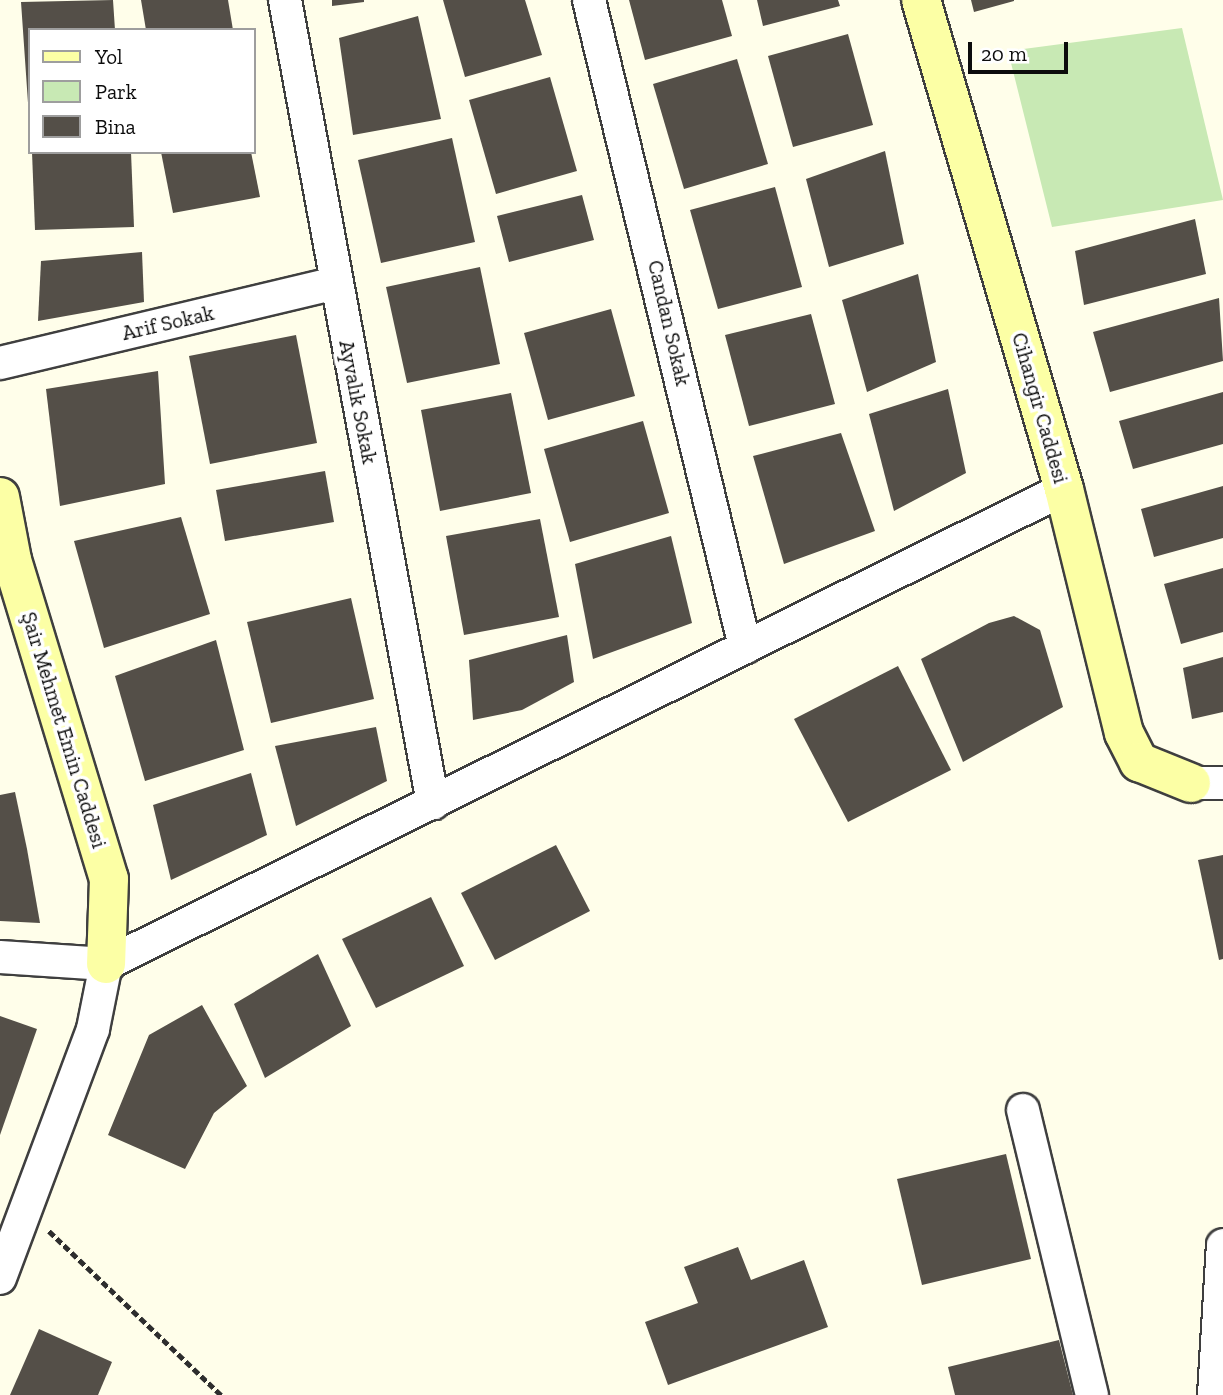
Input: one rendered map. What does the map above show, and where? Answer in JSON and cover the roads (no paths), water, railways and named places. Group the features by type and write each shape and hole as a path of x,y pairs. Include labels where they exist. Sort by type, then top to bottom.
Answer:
{"street":[{"name":"Ayvalık Sokak","path":"285,0 335,283 433,803"},
{"name":"Candan Sokak","path":"589,0 745,648"},
{"name":"Cihangir Caddesi","path":"921,0 1064,489 1124,733 1139,762 1207,783"},
{"name":"Arif Sokak","path":"0,363 335,283"},
{"path":"0,957 106,964 1064,489"},
{"name":"Şair Mehmet Emin Caddesi","path":"0,497 12,560 109,879 106,964"},
{"path":"0,1278 93,1028 106,964"},
{"path":"1023,1110 1092,1395"},
{"path":"1214,1395 1223,1245"}]}
